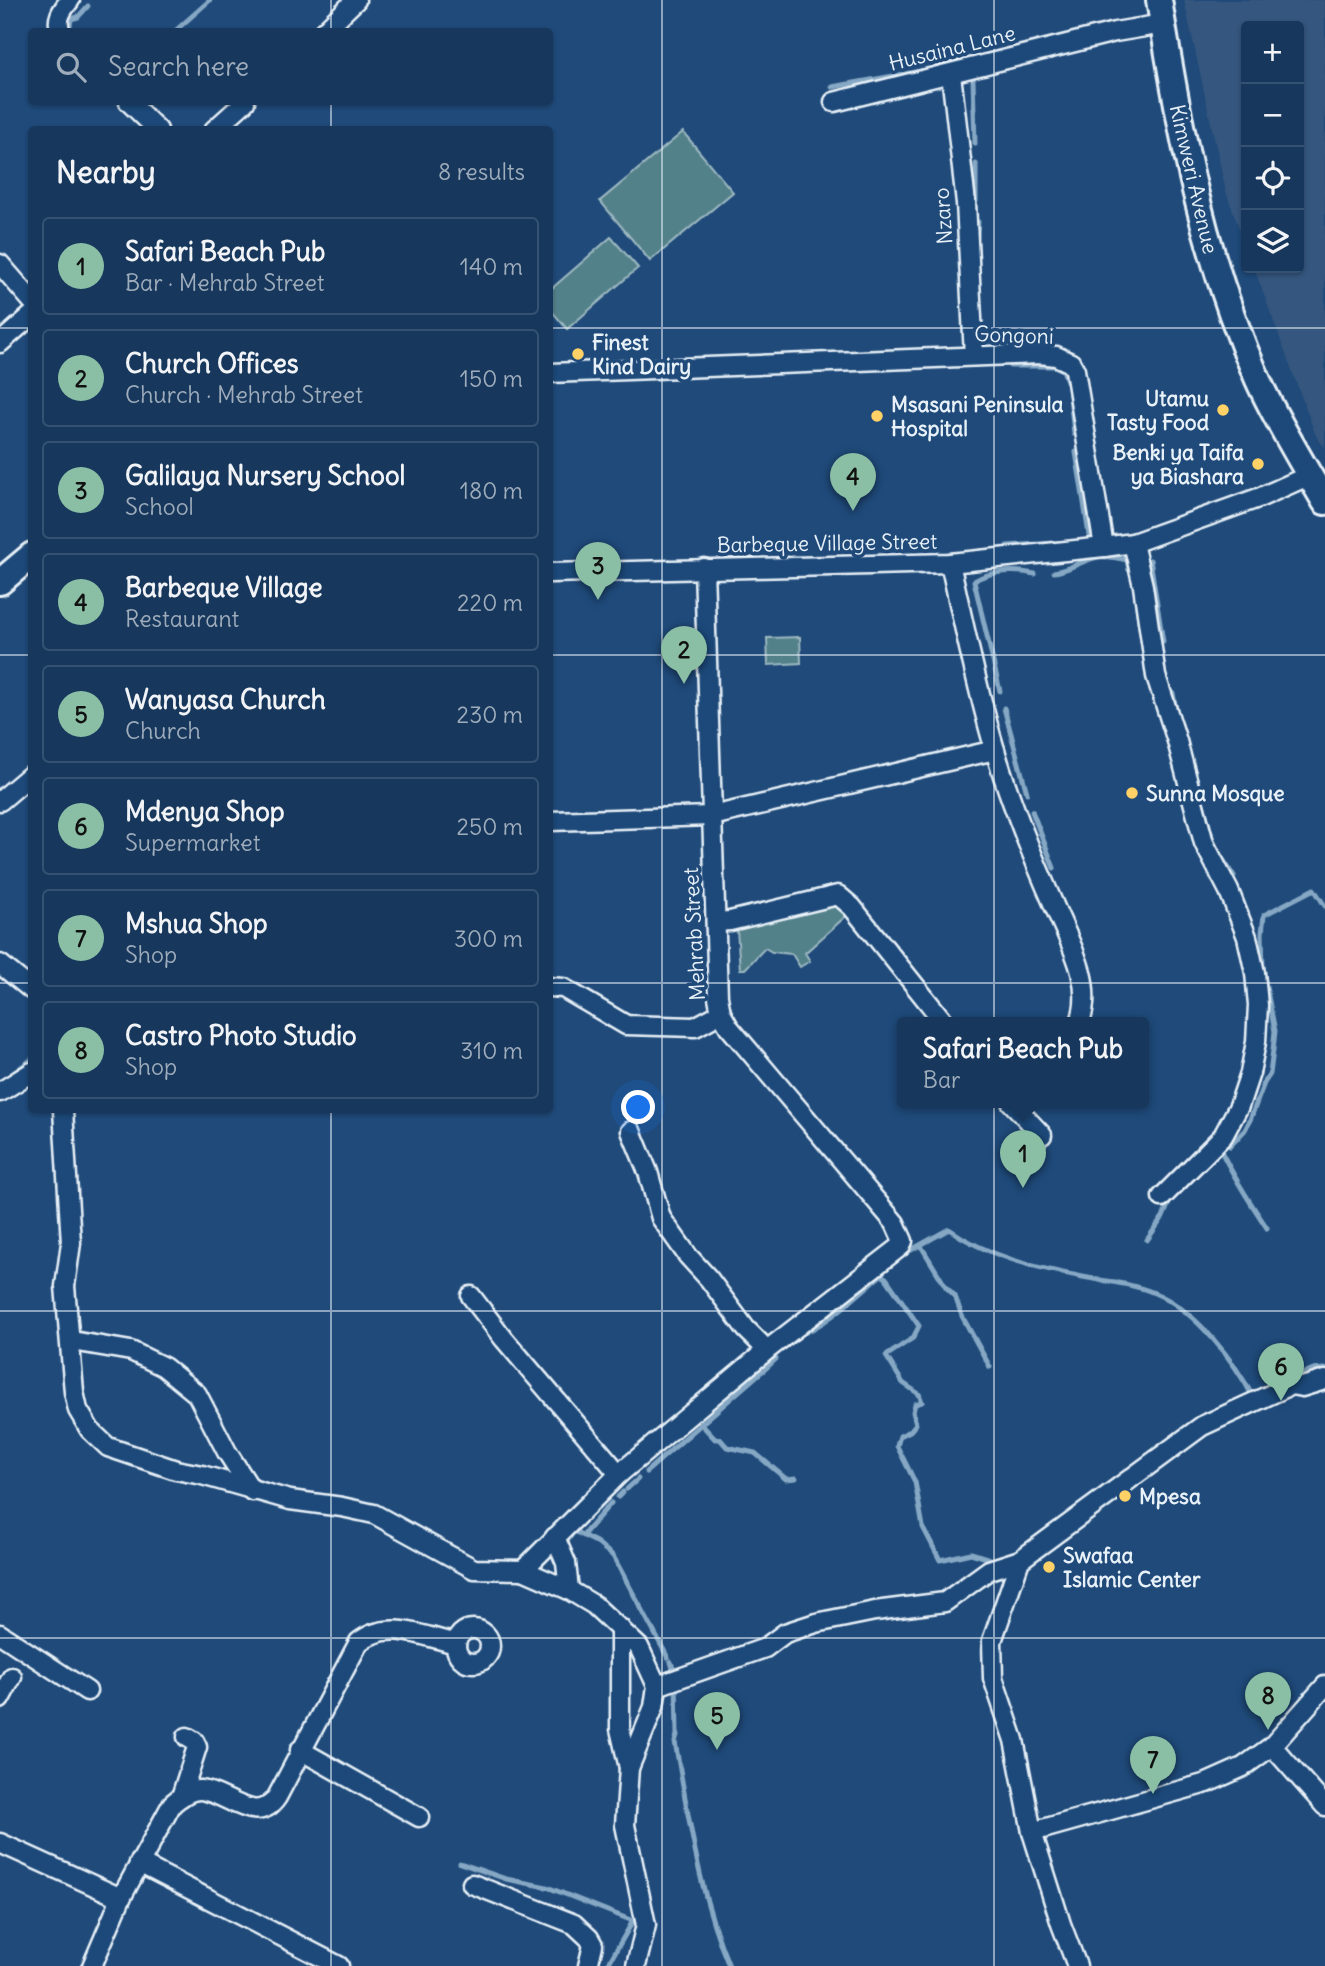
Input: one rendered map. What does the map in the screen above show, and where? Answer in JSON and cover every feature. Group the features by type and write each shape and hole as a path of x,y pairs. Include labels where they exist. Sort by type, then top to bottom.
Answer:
{"street":[{"path":"60,28 58,21 70,0"},
{"path":"327,28 356,0"},
{"name":"Kimweri Avenue","path":"1159,0 1194,194 1214,264 1259,383 1325,502"},
{"name":"Husaina Lane","path":"834,102 1115,32 1163,26"},
{"name":"Nzaro","path":"951,74 966,203 974,356"},
{"path":"132,105 154,126"},
{"path":"218,126 242,105"},
{"path":"0,264 28,296"},
{"path":"0,343 28,318"},
{"name":"Gongoni","path":"553,373 974,356 1056,356 1071,363 1075,370 1104,547"},
{"path":"1104,547 1133,543 1261,497 1310,475"},
{"path":"1133,543 1143,586 1156,677 1205,843 1229,891 1247,937 1255,973 1258,1005 1254,1052 1240,1106 1223,1136 1162,1197"},
{"name":"Barbeque Village Street","path":"553,573 950,562 1104,547"},
{"path":"0,582 28,558"},
{"path":"950,562 995,750 1031,855 1085,983 1082,1017"},
{"name":"Mehrab Street","path":"704,568 718,996 721,1013 729,1027 895,1223 903,1241 900,1247 767,1350"},
{"path":"553,821 712,816 995,750"},
{"path":"0,801 28,777"},
{"path":"716,922 838,895 852,907 940,1017"},
{"path":"0,964 28,987"},
{"path":"553,987 563,988 626,1025 695,1027 721,1013"},
{"path":"0,1092 28,1074"},
{"path":"1017,1108 1042,1135"},
{"path":"63,1113 71,1242 65,1286 72,1341 74,1392 78,1410 90,1430 108,1447 145,1461 289,1500 374,1514 474,1569 523,1570 569,1590 594,1605 639,1647 657,1686 654,1707 629,1768"},
{"path":"523,1570 619,1474 767,1350 746,1329 661,1218 648,1172 631,1131"},
{"path":"471,1296 503,1339 619,1474"},
{"path":"72,1341 131,1351 164,1367 197,1394 227,1452 252,1491"},
{"path":"657,1686 765,1648 785,1633 816,1623 875,1611 945,1602 989,1570 1020,1560 1202,1426 1291,1385 1302,1387 1325,1380"},
{"path":"555,1537 566,1563 569,1590"},
{"path":"1020,1560 992,1641 993,1678 1014,1740 1032,1832 1077,1966"},
{"path":"620,1628 620,1729 629,1768 625,1825 646,1925 636,1966"},
{"path":"92,1966 121,1898 172,1804 191,1791 203,1790 249,1809 262,1809 273,1802 352,1652 369,1634 392,1629 456,1644"},
{"path":"0,1633 87,1691"},
{"path":"0,1699 12,1676"},
{"path":"1032,1832 1206,1783 1243,1767 1272,1746 1325,1686"},
{"path":"181,1797 197,1747 194,1741 187,1737"},
{"path":"1272,1746 1325,1805"},
{"path":"300,1750 419,1816"},
{"path":"0,1843 121,1898"},
{"path":"139,1863 339,1966"},
{"path":"472,1884 574,1924 593,1945 588,1966"}],"shaded area":[{"path":"1184,0 1325,0 1325,448 1316,436 1256,273 1304,273 1304,21 1241,21 1241,233 1226,192"}],"green space":[{"path":"683,132 733,192 650,261 600,201"},
{"path":"611,237 638,268 567,329 553,313 553,287"},
{"path":"800,637 801,663 768,665 767,638"},
{"path":"837,904 846,916 805,953 810,961 800,967 792,954 772,952 765,948 745,969 740,969 737,930"}],"waterway":[{"path":"178,28 210,0"},
{"path":"70,28 71,19 78,17 88,6"},
{"path":"832,87 938,68"},
{"path":"973,80 975,143"},
{"path":"976,164 976,201"},
{"path":"976,247 978,222"},
{"path":"981,326 984,347"},
{"path":"1010,366 1054,366 1063,370 1069,386 1074,434"},
{"path":"1076,452 1090,541 1083,541"},
{"path":"1007,546 1070,542"},
{"path":"1054,572 1102,557 1127,560 1129,570"},
{"path":"1150,560 1163,642"},
{"path":"1000,691 974,581 1004,572 1035,574"},
{"path":"1137,607 1143,645"},
{"path":"1173,693 1176,710"},
{"path":"1004,708 1027,793"},
{"path":"1181,724 1215,847"},
{"path":"1032,811 1054,868"},
{"path":"1222,858 1234,876"},
{"path":"1224,1141 1230,1146 1245,1130 1270,1074 1275,1031 1263,971 1264,915 1314,889 1325,906"},
{"path":"8,1077 28,1062"},
{"path":"1219,1147 1267,1228"},
{"path":"1147,1240 1163,1217 1172,1196"},
{"path":"904,1254 949,1229 979,1246 1011,1259 1044,1269 1131,1286 1161,1296 1202,1327 1226,1354 1255,1397"},
{"path":"921,1246 946,1287 955,1296 962,1316 990,1367"},
{"path":"799,1335 842,1308 881,1275 878,1271"},
{"path":"880,1274 886,1278 919,1326 913,1338 886,1356 903,1383 919,1394 922,1402 915,1404 913,1412 916,1424 900,1436 897,1446 915,1482 923,1527 940,1560 971,1553 990,1559"},
{"path":"763,1371 776,1359"},
{"path":"1288,1380 1311,1370 1325,1369"},
{"path":"646,1472 761,1372"},
{"path":"701,1424 727,1447 755,1453 786,1479 796,1478"},
{"path":"627,1489 638,1479"},
{"path":"618,1497 623,1492"},
{"path":"583,1535 611,1503"},
{"path":"566,1543 574,1531 596,1542 613,1556 668,1658"},
{"path":"671,1662 676,1678 675,1742 690,1827 702,1884 729,1966"},
{"path":"460,1863 506,1879 547,1887 633,1921 607,1966"}],"place":[{"name":"Finest Kind Dairy","path":"578,354"},
{"name":"Utamu Tasty Food","path":"1223,410"},
{"name":"Msasani Peninsula Hospital","path":"877,416"},
{"name":"Benki ya Taifa ya Biashara","path":"1258,464"},
{"name":"Barbeque Village","path":"853,511"},
{"name":"Galilaya Nursery School","path":"598,600"},
{"name":"Church Offices","path":"684,684"},
{"name":"Sunna Mosque","path":"1132,793"},
{"name":"Safari Beach Pub","path":"1023,1188"},
{"name":"Mdenya Shop","path":"1281,1401"},
{"name":"Mpesa","path":"1125,1496"},
{"name":"Swafaa Islamic Center","path":"1049,1567"},
{"name":"Castro Photo Studio","path":"1268,1730"},
{"name":"Wanyasa Church","path":"717,1750"},
{"name":"Mshua Shop","path":"1153,1794"}]}
